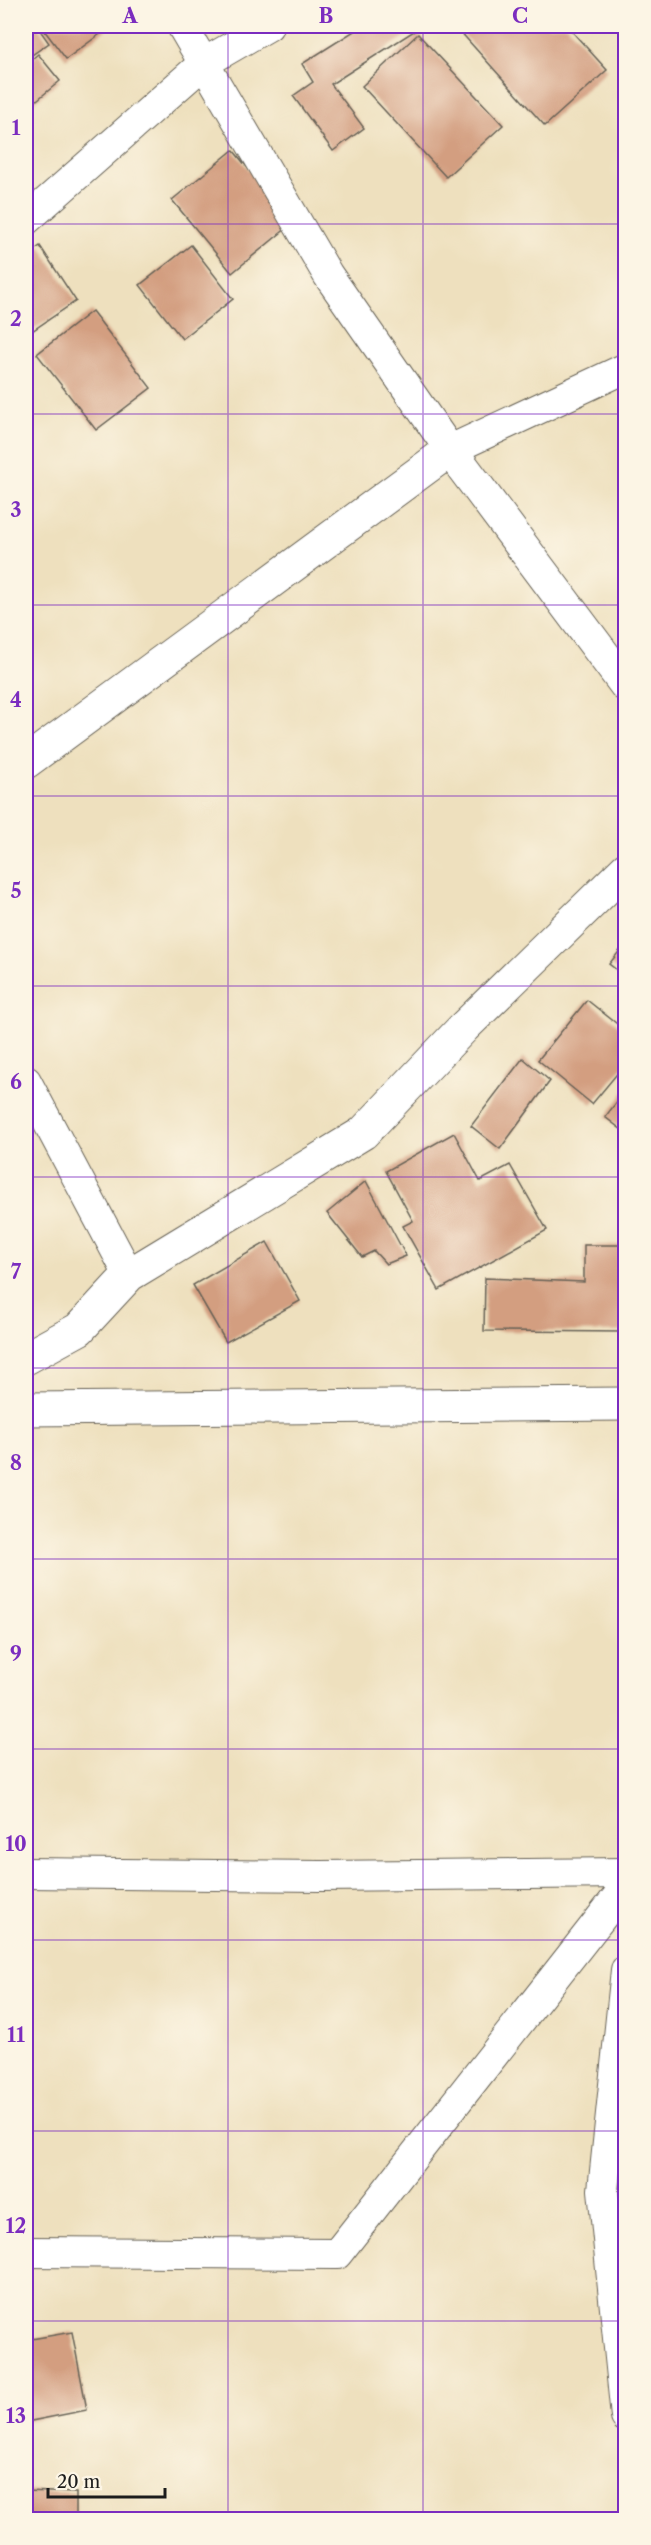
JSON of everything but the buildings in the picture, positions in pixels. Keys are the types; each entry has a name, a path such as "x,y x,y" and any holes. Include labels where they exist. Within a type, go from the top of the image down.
{"street":[{"path":"182,26 328,275 450,450 626,686"},
{"path":"26,220 204,63 268,26"},
{"path":"26,762 450,450 626,368"},
{"path":"26,1358 79,1329 129,1275 363,1132 464,1028 626,869"},
{"path":"26,1081 129,1275"},
{"path":"26,1409 626,1404"},
{"path":"26,1873 309,1876 626,1873"},
{"path":"26,2252 337,2254 626,1886"},
{"path":"626,1970 603,2190 626,2417"}]}
